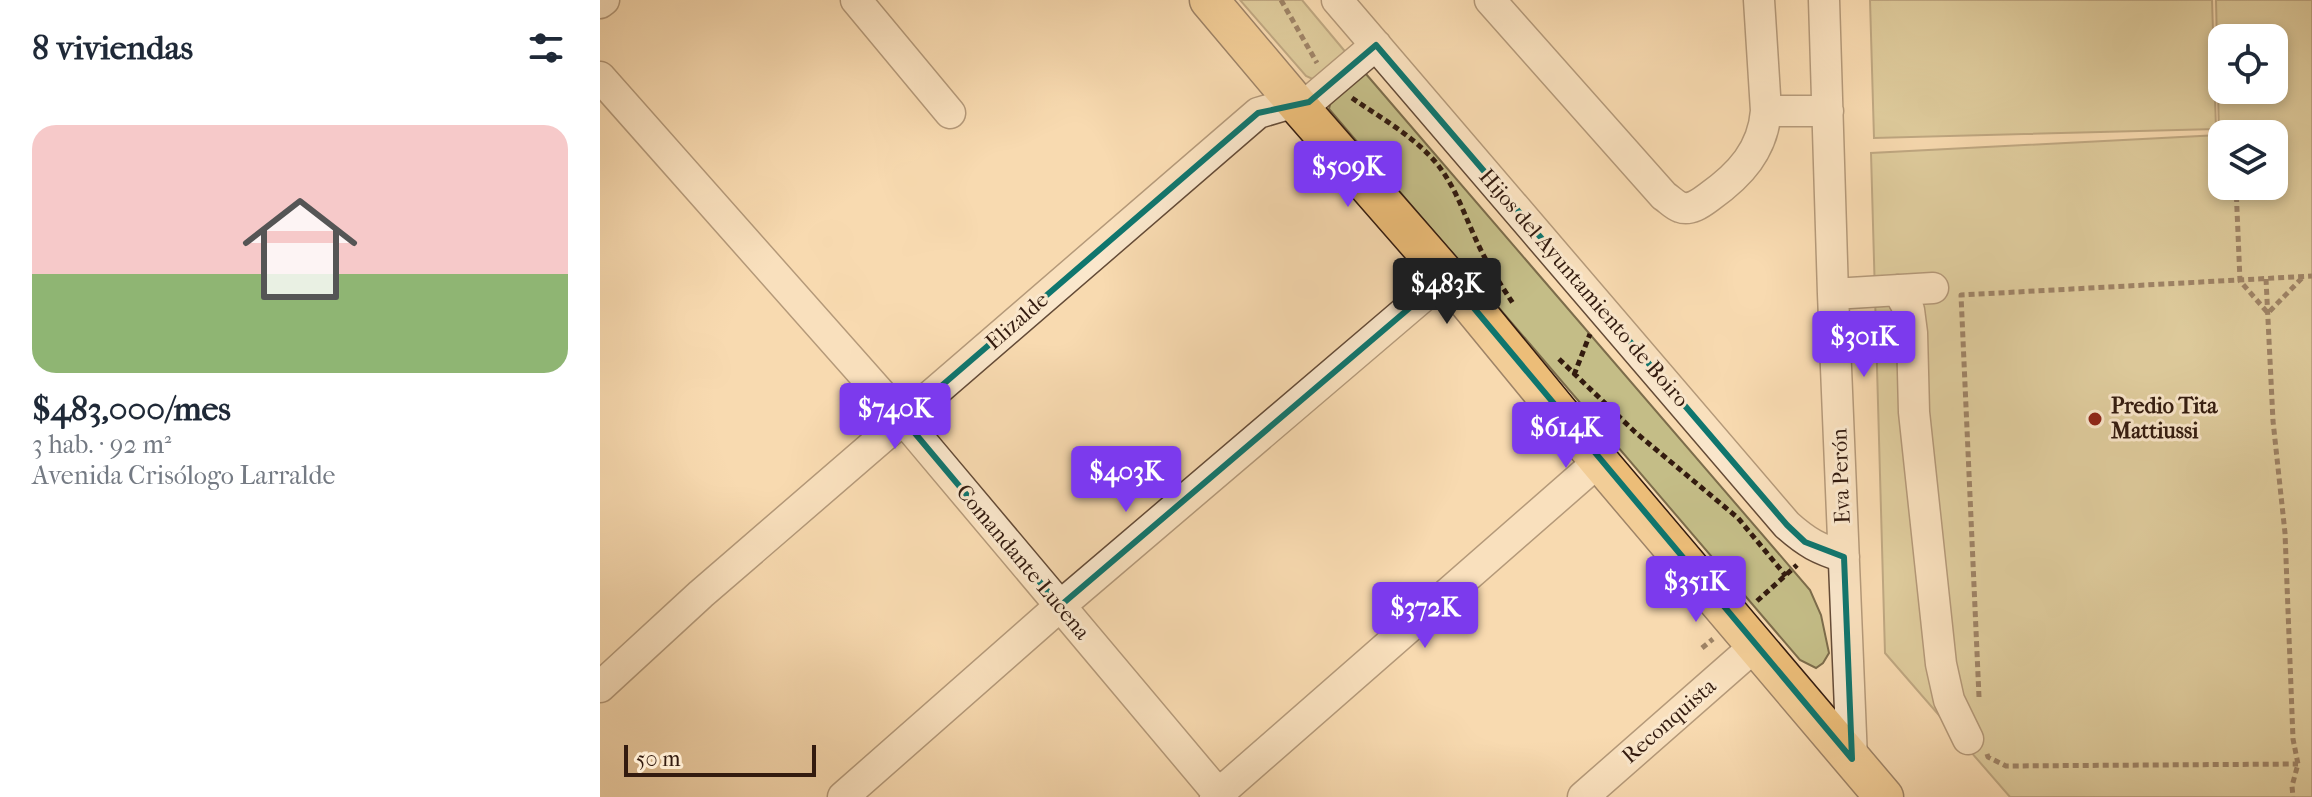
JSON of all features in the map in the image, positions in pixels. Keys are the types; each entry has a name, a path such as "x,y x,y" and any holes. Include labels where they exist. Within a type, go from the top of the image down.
{"main road":[{"path":"1209,0 1447,276 1599,461 1884,797"}],"street":[{"path":"856,0 950,113"},
{"name":"Hijos del Ayuntamiento de Boiro","path":"1337,0 1787,525 1805,542 1844,557"},
{"path":"1490,0 1664,196 1679,207 1690,208 1731,182 1743,169 1765,129 1759,0"},
{"name":"Eva Perón","path":"1824,0 1852,759"},
{"name":"Elizalde","path":"600,687 701,594 1258,113 1295,102 1309,102 1376,45"},
{"name":"Comandante Lucena","path":"600,77 903,419 1218,796"},
{"path":"1766,111 1828,111"},
{"path":"843,797 1060,606 1447,276"},
{"path":"1833,294 1933,288"},
{"path":"1898,290 1909,310 1912,333 1914,412 1941,664 1949,700 1976,743"},
{"path":"1218,796 1599,461"},
{"name":"Reconquista","path":"1583,797 1744,633"}],"path":[{"path":"1281,0 1330,83 1393,125 1431,157 1459,197 1477,242 1517,309"},
{"path":"2237,200 2240,281 2268,313"},
{"path":"1979,706 1961,295 2312,276"},
{"path":"2268,313 2304,277"},
{"path":"2266,279 2273,421 2285,533 2293,739 2298,764 2292,786 2293,797"},
{"path":"1574,375 1601,307"},
{"path":"1553,353 1635,432 1738,518 1786,576"},
{"path":"1702,648 1744,633 1797,565 1805,542"},
{"path":"1976,743 1988,757 2006,766 2298,764"}],"highlighted area":[{"path":"1376,45 1787,525 1805,542 1844,557 1852,759 1447,276 1060,606 903,419 1258,113 1309,102"}],"shaded area":[{"path":"1240,0 1302,0 1348,55 1317,81 1306,76"},
{"path":"1870,0 2212,0 2213,24 2208,24 2208,104 2215,104 2216,120 2208,120 2208,129 1874,138"},
{"name":"Predio Tita Mattiussi","path":"2216,0 2312,0 2312,797 2010,797 1885,653 1871,153 2208,136 2208,200 2288,200 2288,120 2219,120 2218,104 2288,104 2288,24 2217,24"},
{"path":"1362,73 1810,590 1821,615 1829,653 1823,663 1816,668 1800,660 1329,109 1331,100"}],"place":[{"name":"Predio Tita Mattiussi","path":"2095,419"}]}
